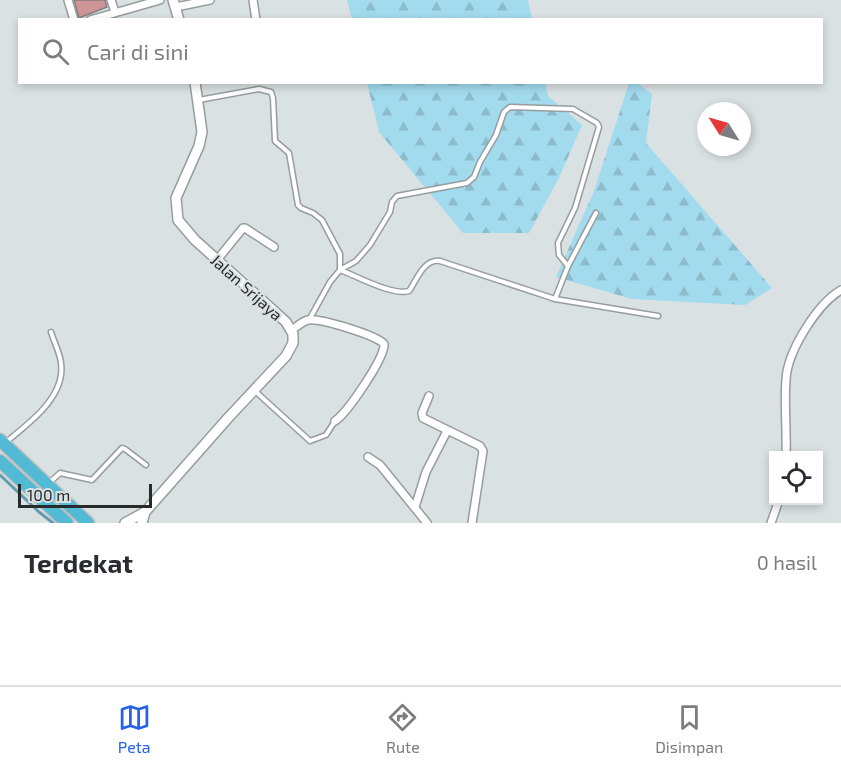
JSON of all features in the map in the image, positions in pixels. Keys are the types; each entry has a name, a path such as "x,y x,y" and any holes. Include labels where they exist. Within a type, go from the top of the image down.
{"highway":[{"path":"2,442 88,523"},
{"path":"0,461 67,523"}],"street":[{"path":"68,0 73,18"},
{"path":"111,0 115,12"},
{"path":"96,18 160,0"},
{"path":"175,4 210,0"},
{"path":"253,0 256,18"},
{"name":"Jalan Srijaya","path":"142,523 145,512 286,356 293,343 292,330 286,322 183,227 176,212 177,198 199,146 202,132 195,84"},
{"path":"217,260 243,228 274,247"},
{"path":"786,451 786,378 794,351 812,319 832,295 841,290"},
{"path":"292,330 308,320 361,332 377,338 384,344 379,360 345,414 335,421"},
{"path":"429,396 422,417 480,446 483,451 472,523"},
{"path":"415,507 426,472 447,431"},
{"path":"368,457 380,465 428,523"},
{"path":"771,523 778,505"},
{"path":"125,523 145,512"}],"lane":[{"path":"199,100 259,89 271,92 275,141 289,153 298,205 322,219 340,254 340,270"},
{"path":"308,320 330,282 340,270 362,255 390,212 392,202 397,196 467,183 474,177 496,135 504,112 515,106 573,109 597,123 599,127 575,208 558,243 559,255 568,266"},
{"path":"555,299 568,266 596,213"},
{"path":"340,270 394,291 405,292 409,291 425,266 434,260 555,299 658,316"},
{"path":"2,442 45,407 55,392 62,373 61,362 51,332"},
{"path":"254,390 310,441 326,435 335,421"},
{"path":"46,485 60,473 92,480 122,448 146,465"}],"green space":[{"path":"347,0 528,0 532,18 352,18"},
{"path":"367,84 545,84 548,96 582,125 559,178 529,233 463,233 379,132"},
{"path":"629,84 638,84 652,94 646,143 772,288 745,305 632,299 556,277 594,191"}],"building":[{"path":"74,0 105,0 107,7 79,18"}],"waterway":[{"path":"0,475 53,523"}]}
